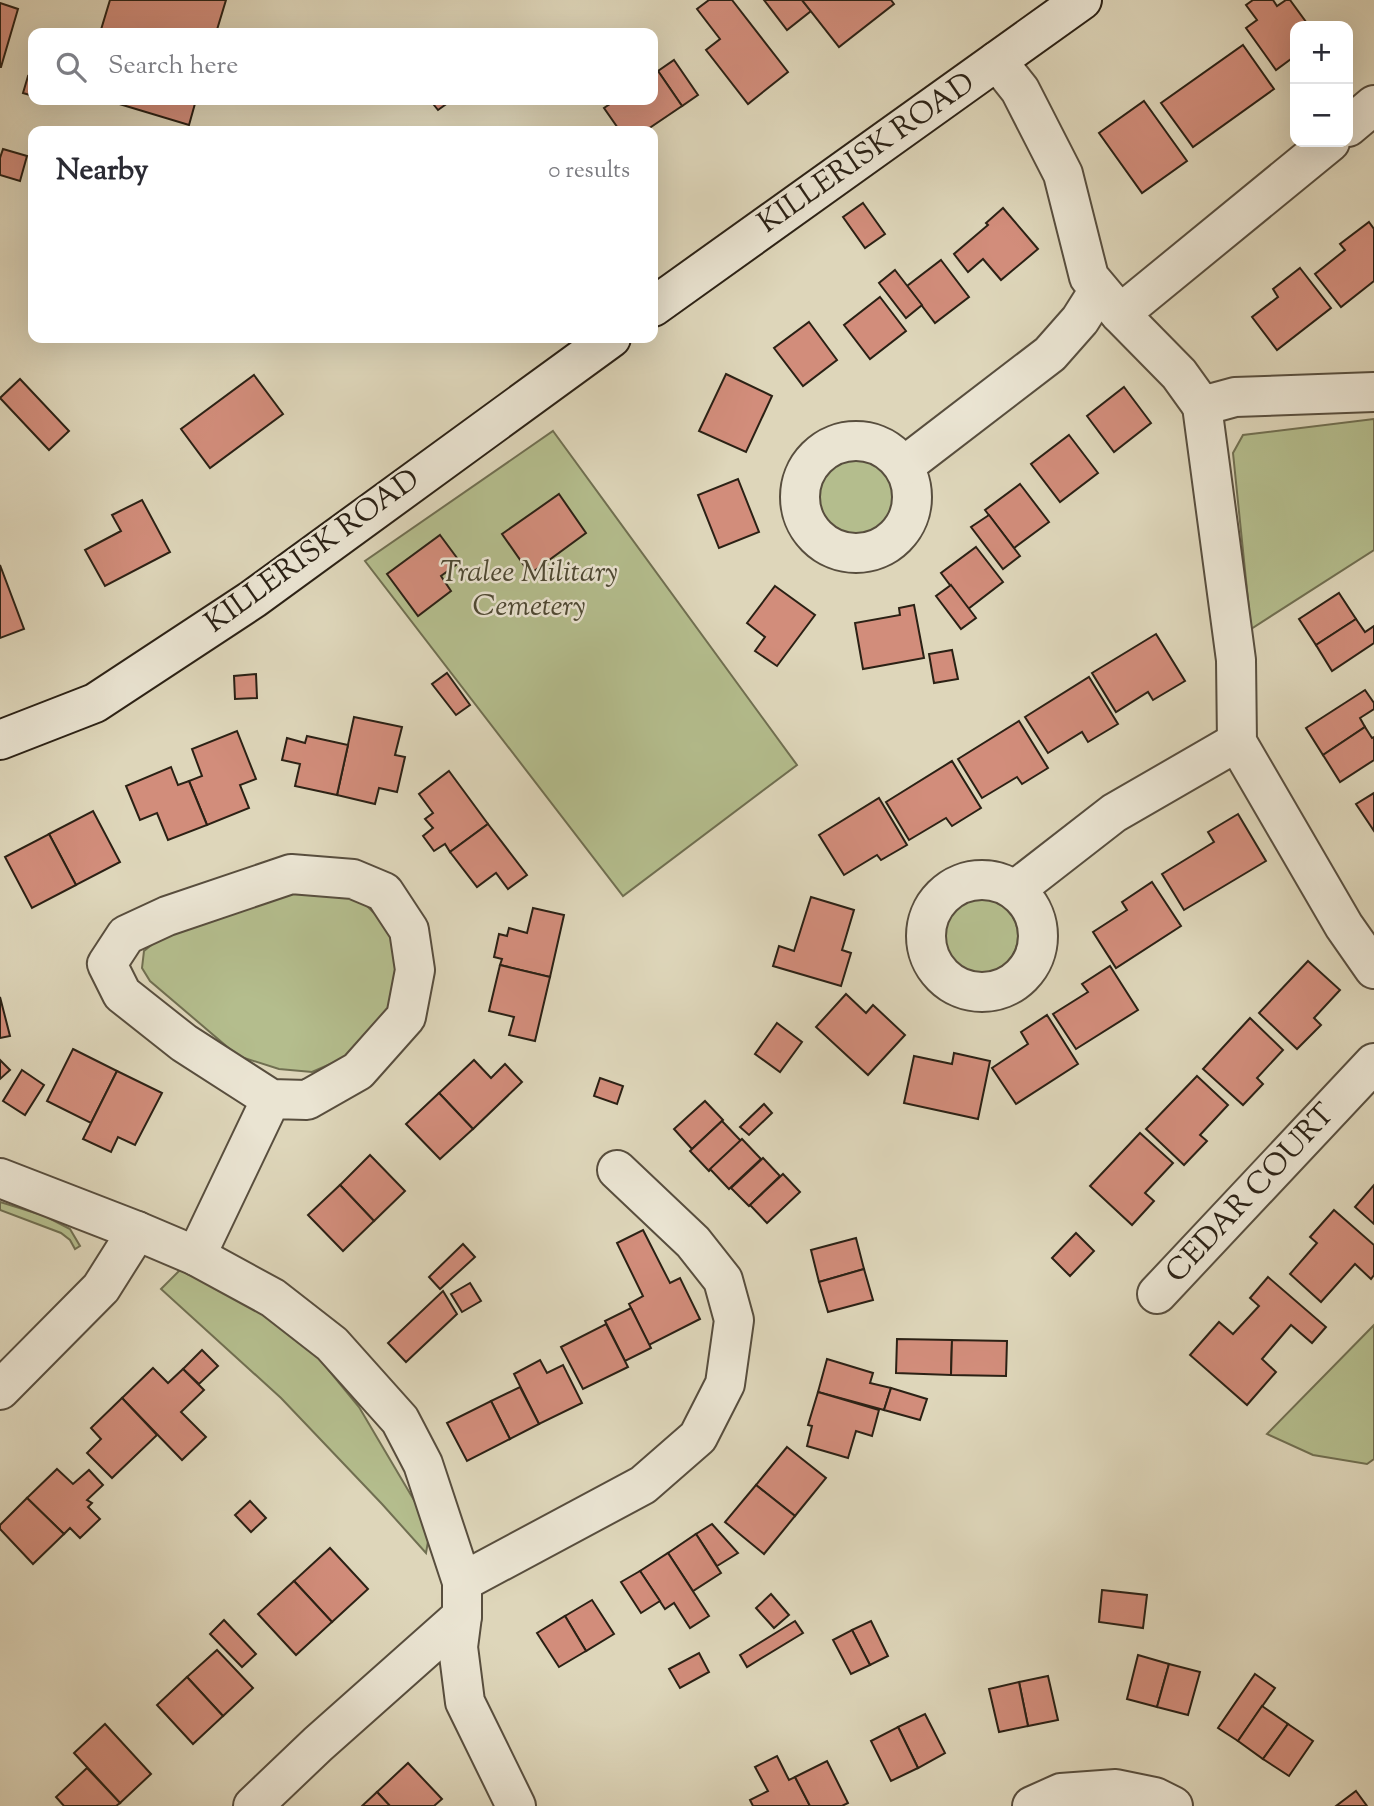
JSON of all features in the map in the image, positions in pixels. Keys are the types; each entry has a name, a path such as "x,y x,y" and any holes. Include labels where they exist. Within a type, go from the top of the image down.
{"street":[{"name":"KILLERISK ROAD","path":"658,303 1082,0"},
{"path":"997,61 1020,90 1063,174 1089,277 1109,302 1179,374 1202,406 1236,660 1237,743 1344,926 1374,969"},
{"path":"1353,123 1374,105"},
{"path":"904,466 1050,354 1080,320 1109,302 1322,147"},
{"name":"KILLERISK ROAD","path":"0,740 94,703 253,599 604,343"},
{"path":"1202,406 1235,397 1374,392"},
{"path":"1015,890 1114,813 1237,743"},
{"path":"291,874 353,879 384,892 409,930 415,970 406,1017 358,1071 307,1100 271,1099 184,1043 122,994 107,964 126,935 167,916 291,874"},
{"name":"CEDAR COURT","path":"1157,1294 1374,1063"},
{"path":"196,1256 271,1099"},
{"path":"253,1806 462,1599 643,1485 698,1437 725,1384 734,1320 723,1280 693,1242 617,1170"},
{"path":"0,1178 196,1256 273,1298 332,1344 400,1420 423,1464 462,1599 458,1647 466,1702 516,1806"},
{"path":"0,1390 100,1288 137,1231"},
{"path":"1032,1806 1061,1793 1116,1789 1155,1797 1173,1806"}],"green space":[{"path":"1374,419 1374,550 1251,629 1233,453 1243,435"},
{"name":"Tralee Military Cemetery","path":"553,431 797,765 623,896 365,561"},
{"path":"849,460 863,460 877,466 888,477 894,498 891,513 883,525 863,536 849,536 835,530 824,519 818,505 818,491 824,477 835,466"},
{"path":"311,886 360,899 389,928 400,987 390,1015 342,1059 312,1072 279,1069 238,1056 150,981 142,968 144,951 165,934"},
{"path":"981,899 995,902 1007,910 1015,922 1018,936 1015,950 1007,962 995,970 981,973 967,970 955,962 947,950 944,936 947,922 955,910 967,902"},
{"path":"0,1202 45,1216 70,1229 80,1246 75,1249 70,1240 61,1233 0,1210"},
{"path":"181,1269 232,1290 313,1351 359,1407 421,1512 430,1530 426,1553 281,1398 161,1289"},
{"path":"1374,1325 1374,1459 1367,1464 1313,1455 1267,1434"}],"building":[{"path":"110,0 226,0 218,28 102,28"},
{"path":"709,0 732,0 788,72 748,104 706,50 720,39 697,9"},
{"path":"764,0 802,0 811,11 787,30"},
{"path":"802,0 891,0 894,4 839,47"},
{"path":"1253,0 1273,0 1277,6 1290,0 1305,21 1290,21 1290,60 1276,70 1246,28 1257,20 1246,5"},
{"path":"0,3 18,9 1,67 0,67"},
{"path":"1243,45 1274,89 1193,147 1161,103"},
{"path":"674,60 698,95 682,106 658,71"},
{"path":"658,71 682,106 652,126 617,126 604,108 608,105 658,105"},
{"path":"28,76 28,94 23,93"},
{"path":"1144,101 1187,161 1142,193 1099,133"},
{"path":"123,105 195,105 189,125"},
{"path":"3,149 27,156 20,181 0,175"},
{"path":"863,203 885,234 865,248 843,217"},
{"path":"1003,208 1038,249 1001,280 983,259 968,272 954,254 988,225 986,223"},
{"path":"1369,222 1374,229 1374,281 1341,307 1315,274 1345,250 1340,244"},
{"path":"941,260 969,297 935,323 907,286"},
{"path":"1300,268 1331,308 1277,350 1252,317 1278,297 1273,289"},
{"path":"895,270 922,305 906,318 879,283"},
{"path":"880,297 906,331 870,359 844,325"},
{"path":"809,322 837,360 803,386 774,348"},
{"path":"726,374 772,396 746,452 699,431"},
{"path":"254,375 283,414 210,468 181,429"},
{"path":"20,379 69,431 49,450 0,398"},
{"path":"1124,387 1151,423 1114,452 1087,416"},
{"path":"1069,435 1098,473 1060,502 1031,464"},
{"path":"738,479 759,532 719,548 698,495"},
{"path":"1020,484 1049,522 1014,548 985,510"},
{"path":"559,494 586,533 530,574 502,534"},
{"path":"142,500 170,552 105,586 85,550 121,531 112,515"},
{"path":"989,515 1020,556 1003,569 971,527"},
{"path":"440,535 460,562 441,576 451,591 418,616 387,574"},
{"path":"976,547 1003,582 968,609 941,573"},
{"path":"0,565 24,629 0,638"},
{"path":"951,585 976,618 961,629 936,596"},
{"path":"775,586 815,615 777,666 755,651 765,637 747,623"},
{"path":"1339,593 1356,619 1316,645 1299,619"},
{"path":"914,605 924,658 863,669 855,623 900,615 899,608"},
{"path":"1356,619 1365,632 1374,626 1374,643 1332,671 1316,645"},
{"path":"1156,634 1185,681 1153,700 1148,692 1116,712 1092,673"},
{"path":"952,650 958,679 934,683 929,654"},
{"path":"447,673 470,705 456,715 432,684"},
{"path":"256,674 257,698 235,699 234,676"},
{"path":"1089,677 1118,724 1088,742 1082,732 1048,753 1025,717"},
{"path":"1365,690 1374,703 1374,709 1360,718 1365,727 1323,755 1306,728"},
{"path":"354,717 402,727 395,755 405,757 397,792 379,788 375,804 337,795"},
{"path":"1019,721 1048,768 1022,784 1017,777 982,798 958,759"},
{"path":"1365,727 1372,738 1374,737 1374,760 1340,782 1323,755"},
{"path":"237,731 256,779 240,785 249,808 207,825 189,781 202,776 192,749"},
{"path":"307,736 348,745 337,795 295,786 300,764 282,760 287,738 305,743"},
{"path":"952,761 981,808 952,826 946,818 909,840 886,802"},
{"path":"171,767 178,785 189,781 207,825 168,840 157,813 140,820 126,786"},
{"path":"449,771 488,824 450,852 445,844 434,851 423,836 433,828 425,819 433,813 419,794"},
{"path":"1374,793 1374,831 1356,804"},
{"path":"879,798 907,845 881,860 877,855 844,875 819,835"},
{"path":"93,811 120,862 76,885 49,834"},
{"path":"1238,814 1266,861 1184,910 1162,874 1214,842 1208,832"},
{"path":"488,824 527,875 508,889 496,873 477,887 450,852"},
{"path":"49,834 76,885 32,908 5,857"},
{"path":"1152,882 1181,926 1116,968 1093,932 1127,910 1122,902"},
{"path":"811,897 854,910 842,950 851,953 841,986 773,966 779,946 794,951"},
{"path":"533,908 564,915 550,977 500,965 502,959 494,957 499,934 507,936 509,928 527,933"},
{"path":"1308,961 1340,990 1314,1018 1321,1025 1297,1049 1259,1013"},
{"path":"500,965 550,977 535,1041 509,1035 514,1017 489,1011"},
{"path":"1110,966 1138,1010 1076,1049 1053,1014 1088,992 1082,984"},
{"path":"846,994 866,1013 873,1005 905,1035 868,1075 816,1027"},
{"path":"0,997 10,1036 0,1038"},
{"path":"1047,1015 1078,1064 1016,1104 992,1068 1028,1044 1021,1032"},
{"path":"1250,1018 1283,1050 1257,1078 1263,1084 1243,1105 1203,1069"},
{"path":"777,1023 802,1042 780,1072 755,1054"},
{"path":"73,1049 117,1071 91,1123 47,1101"},
{"path":"954,1053 990,1061 978,1119 904,1103 914,1056 952,1064"},
{"path":"0,1060 10,1070 0,1079"},
{"path":"474,1060 491,1078 505,1064 522,1082 473,1129 439,1093"},
{"path":"22,1070 44,1085 25,1115 3,1101"},
{"path":"117,1071 162,1093 135,1145 118,1137 111,1152 83,1139"},
{"path":"1197,1076 1228,1105 1200,1135 1207,1141 1184,1165 1146,1129"},
{"path":"600,1078 623,1086 617,1104 594,1096"},
{"path":"439,1093 473,1129 440,1159 406,1124"},
{"path":"705,1101 723,1120 692,1149 674,1129"},
{"path":"764,1104 772,1113 749,1135 740,1127"},
{"path":"722,1121 741,1141 709,1171 690,1151"},
{"path":"1140,1133 1173,1163 1145,1193 1154,1201 1132,1225 1090,1186"},
{"path":"742,1139 761,1159 729,1189 710,1169"},
{"path":"370,1155 405,1191 374,1221 340,1185"},
{"path":"763,1158 780,1176 749,1206 731,1188"},
{"path":"783,1174 800,1192 767,1223 750,1205"},
{"path":"340,1185 374,1221 343,1251 308,1215"},
{"path":"1374,1185 1374,1224 1355,1207"},
{"path":"1334,1210 1374,1245 1374,1275 1371,1279 1355,1264 1321,1302 1290,1274 1317,1243 1310,1237"},
{"path":"643,1230 670,1283 680,1278 700,1319 649,1345 629,1304 643,1296 617,1243"},
{"path":"1076,1233 1094,1251 1070,1276 1052,1258"},
{"path":"856,1238 864,1269 819,1282 811,1250"},
{"path":"463,1244 475,1257 440,1289 429,1277"},
{"path":"864,1269 873,1300 828,1312 819,1282"},
{"path":"1268,1277 1326,1327 1312,1343 1291,1325 1262,1359 1276,1372 1247,1405 1190,1355 1219,1322 1233,1334 1259,1306 1250,1298"},
{"path":"470,1283 481,1301 462,1312 451,1294"},
{"path":"443,1291 457,1314 406,1362 388,1343"},
{"path":"631,1308 651,1348 625,1361 605,1321"},
{"path":"606,1324 628,1367 583,1389 561,1347"},
{"path":"897,1339 952,1340 951,1375 896,1373"},
{"path":"952,1340 1007,1341 1006,1376 951,1375"},
{"path":"202,1350 218,1366 199,1384 183,1369"},
{"path":"827,1359 873,1373 870,1383 891,1388 884,1410 818,1392"},
{"path":"540,1360 547,1373 563,1365 582,1403 539,1424 514,1374"},
{"path":"153,1368 168,1383 183,1369 204,1390 181,1412 206,1437 182,1460 122,1398"},
{"path":"520,1387 539,1424 510,1439 491,1401"},
{"path":"891,1388 927,1399 920,1420 884,1410"},
{"path":"818,1392 879,1410 872,1436 856,1431 848,1458 807,1446 812,1426 808,1425"},
{"path":"122,1398 157,1435 112,1478 87,1453 101,1439 91,1428"},
{"path":"491,1401 510,1439 467,1461 447,1423"},
{"path":"787,1447 826,1478 795,1516 756,1485"},
{"path":"57,1469 73,1484 89,1470 103,1485 87,1500 92,1503 88,1507 100,1519 80,1538 70,1528 64,1534 27,1498"},
{"path":"756,1485 795,1516 764,1554 725,1522"},
{"path":"27,1498 64,1534 33,1564 0,1529 0,1525"},
{"path":"250,1501 266,1518 251,1532 235,1515"},
{"path":"712,1524 738,1553 717,1566 696,1534"},
{"path":"696,1534 721,1573 693,1591 668,1553"},
{"path":"330,1548 368,1589 332,1622 294,1581"},
{"path":"668,1553 709,1616 690,1628 674,1603 665,1609 640,1571"},
{"path":"640,1571 660,1601 641,1613 621,1582"},
{"path":"294,1581 332,1622 296,1655 258,1614"},
{"path":"1102,1590 1147,1595 1143,1628 1099,1622"},
{"path":"771,1594 789,1615 774,1628 756,1608"},
{"path":"592,1600 614,1634 586,1651 565,1616"},
{"path":"565,1616 586,1651 559,1667 537,1633"},
{"path":"224,1620 256,1654 242,1667 210,1634"},
{"path":"795,1621 803,1633 747,1667 740,1655"},
{"path":"871,1621 888,1656 870,1665 852,1630"},
{"path":"852,1630 870,1665 851,1674 833,1640"},
{"path":"217,1650 253,1688 223,1716 187,1677"},
{"path":"699,1653 709,1672 680,1688 669,1669"},
{"path":"1138,1655 1169,1664 1157,1707 1127,1699"},
{"path":"1169,1664 1200,1672 1188,1715 1157,1707"},
{"path":"1255,1674 1275,1688 1238,1741 1218,1728"},
{"path":"1048,1676 1058,1720 1028,1726 1019,1682"},
{"path":"187,1677 223,1716 193,1744 157,1705"},
{"path":"1019,1682 1028,1726 999,1732 989,1689"},
{"path":"1262,1706 1288,1724 1263,1759 1238,1741"},
{"path":"925,1714 945,1753 918,1768 898,1727"},
{"path":"105,1724 151,1774 120,1803 74,1753"},
{"path":"1288,1724 1313,1741 1289,1776 1263,1759"},
{"path":"898,1727 918,1768 891,1781 871,1741"},
{"path":"777,1756 789,1780 795,1777 810,1806 753,1806 750,1800 768,1791 755,1767"},
{"path":"827,1761 848,1803 842,1806 810,1806 795,1777"},
{"path":"408,1763 442,1799 434,1806 390,1806 377,1792"},
{"path":"87,1768 120,1803 116,1806 64,1806 56,1797"},
{"path":"1356,1791 1367,1806 1336,1806"},
{"path":"377,1792 390,1806 362,1806"}]}
